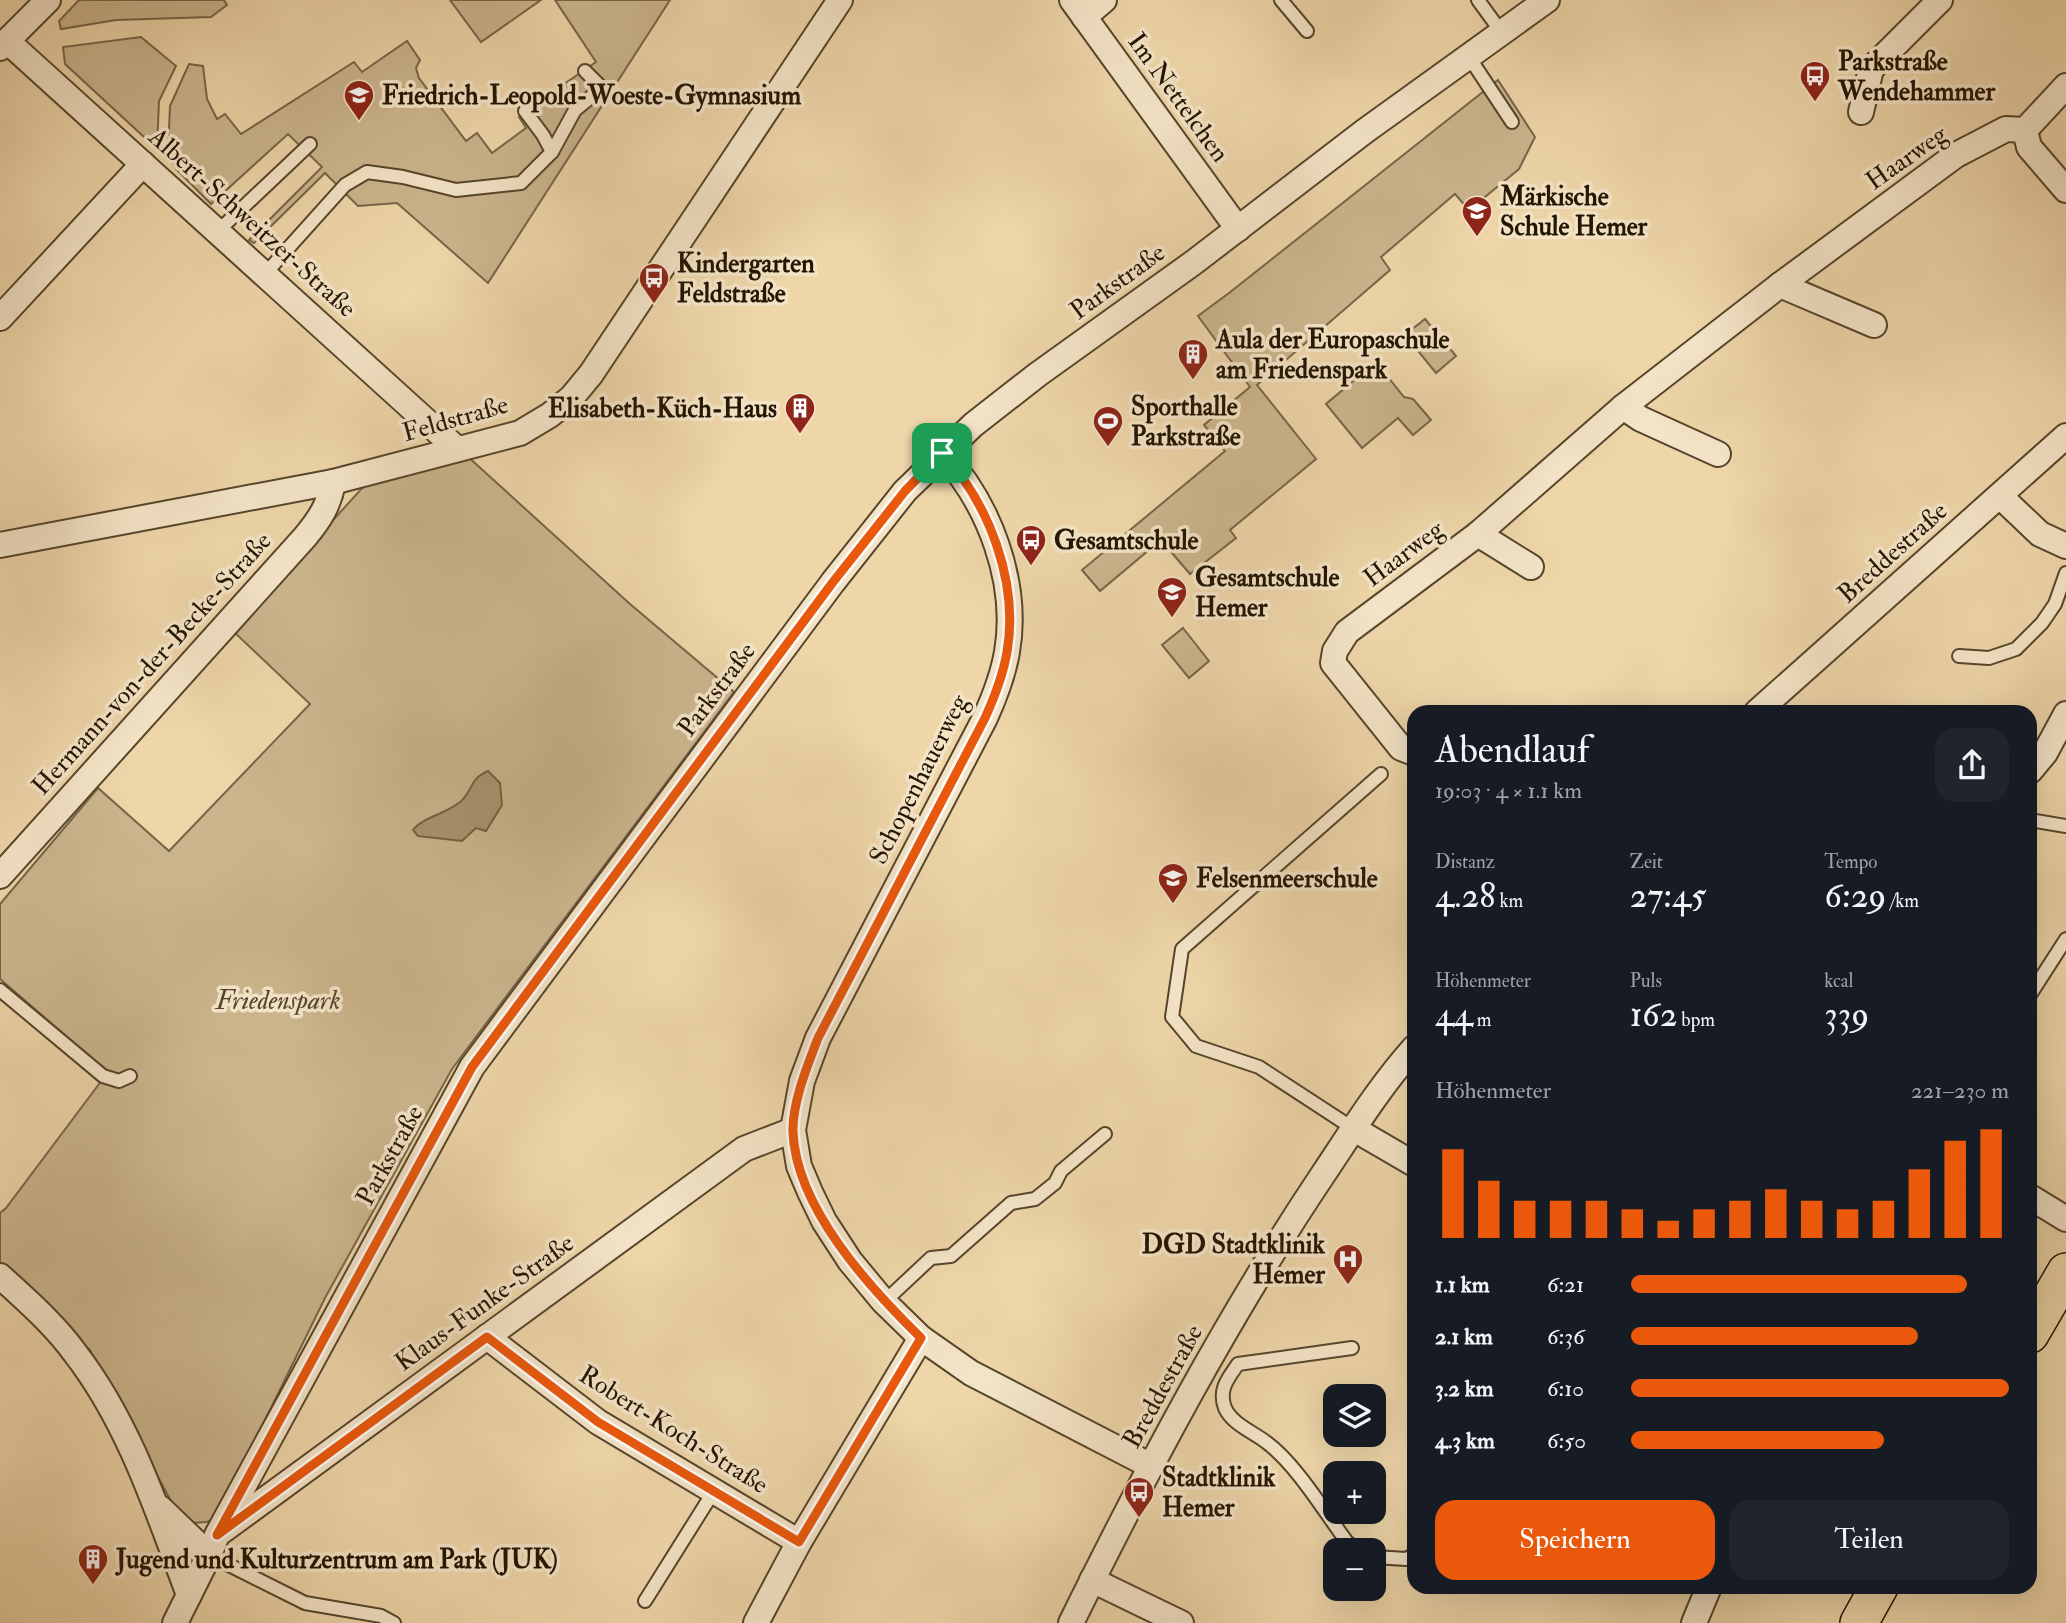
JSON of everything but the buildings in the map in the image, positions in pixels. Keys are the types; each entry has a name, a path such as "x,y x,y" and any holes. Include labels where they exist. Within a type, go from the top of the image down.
{"main road":[{"path":"2037,1322 2066,1272"}],"street":[{"path":"4,45 48,0"},
{"name":"Feldstraße","path":"0,545 333,482 520,433 550,415 572,397 591,374 840,0"},
{"path":"1078,9 1104,0"},
{"name":"Parkstraße","path":"175,1623 213,1545 472,1067 833,582 905,491 973,425 1037,375 1238,229 1365,131 1547,0"},
{"path":"1861,112 1871,69 1940,0"},
{"name":"Im Nettelchen","path":"1078,9 1238,229"},
{"name":"Albert-Schweitzer-Straße","path":"4,45 143,164 457,449"},
{"path":"2066,86 2025,130 2029,146 2066,190"},
{"name":"Haarweg","path":"1407,750 1401,748 1333,663 1335,650 1347,632 1478,534 1623,407 1780,285 1956,155 2006,129 2025,130"},
{"path":"0,318 143,164"},
{"path":"1780,285 1874,325"},
{"path":"1623,407 1641,419 1718,454"},
{"name":"Breddestraße","path":"1765,705 2066,436"},
{"name":"Schopenhauerweg","path":"942,453 968,486 992,529 1005,578 1009,621 1008,650 999,685 985,718 818,1038 802,1081 793,1130 799,1166 824,1221 850,1261 884,1302 921,1338 971,1373 1151,1466"},
{"name":"Hermann-von-der-Becke-Straße","path":"0,876 322,517 330,500 333,482"},
{"path":"2000,496 2040,534 2066,546"},
{"name":"Haarweg","path":"1478,534 1531,567"},
{"path":"2037,762 2066,714"},
{"name":"Breddestraße","path":"1071,1623 1151,1466 1277,1243 1354,1129 1407,1057"},
{"path":"1354,1129 1407,1160"},
{"name":"Klaus-Funke-Straße","path":"213,1545 487,1337 744,1149 793,1130"},
{"path":"2037,1201 2066,1219"},
{"path":"0,1276 75,1353 120,1424 154,1502 189,1595"},
{"name":"Robert-Koch-Straße","path":"487,1337 598,1422 799,1542"},
{"path":"756,1623 799,1542 921,1338"},
{"path":"154,1502 213,1545"},
{"path":"1092,1580 1181,1623"},
{"path":"1694,1623 1706,1594"}],"lane":[{"path":"1281,0 1307,31"},
{"path":"1478,0 1502,33"},
{"path":"1469,57 1512,122"},
{"path":"265,274 345,185 367,172 403,177 456,190 521,183 552,152 575,110 602,88 585,71"},
{"path":"525,111 552,152"},
{"path":"218,231 310,144"},
{"path":"1959,656 1989,658 2016,649 2042,623 2055,604 2066,573"},
{"path":"1354,1129 1259,1067 1196,1046 1172,1017 1182,949 1381,774"},
{"path":"2037,821 2066,826"},
{"path":"2037,984 2066,939"},
{"path":"0,990 103,1076 119,1081 130,1076"},
{"path":"884,1302 931,1258 951,1256 1011,1203 1035,1199 1055,1183 1061,1171 1105,1134"},
{"path":"1208,1364 1238,1364 1352,1348"},
{"path":"1238,1364 1222,1392 1225,1409 1235,1422 1280,1452 1344,1538"},
{"path":"645,1601 713,1491"},
{"path":"213,1545 305,1603 336,1606 381,1616 394,1623"},
{"path":"1386,1558 1407,1558"}],"green space":[{"path":"79,0 224,0 227,5 211,17 116,20 61,29 59,21"},
{"path":"450,0 541,0 481,42"},
{"path":"555,0 670,0 488,283 397,203 358,206 325,173 254,243 249,240 322,167 288,134 211,204 176,169 168,153 170,106 189,64 203,66 207,99 217,119 225,114 241,134 354,62 362,72 407,41 420,60 416,68 419,78 466,141 477,133 492,153 526,128 519,117 525,111 596,62"},
{"path":"141,37 176,66 159,101 157,149 65,64 63,47"},
{"path":"1498,80 1535,137 1519,169 1469,210 1455,194 1381,257 1390,270 1257,385 1316,459 1230,530 1236,538 1190,574 1161,540 1100,591 1082,570 1225,451 1204,425 1250,387 1198,316"},
{"path":"1425,319 1456,356 1436,373 1405,335"},
{"path":"1376,362 1404,397 1413,399 1431,420 1413,435 1398,418 1362,448 1326,404"},
{"name":"Friedenspark","path":"466,455 630,604 734,692 452,1069 325,1298 217,1518 191,1523 172,1503 90,1350 0,1268 0,1213 108,1072 0,979 0,904 98,788 169,851 310,704 233,631 363,487"},
{"path":"1183,628 1209,661 1189,678 1162,645"}],"shaded area":[{"path":"488,771 500,783 502,805 486,831 476,828 462,841 418,836 413,830 417,826 460,802 477,778"}],"place":[{"name":"Parkstraße Wendehammer","path":"1815,103"},
{"name":"Friedrich-Leopold-Woeste-Gymnasium","path":"359,122"},
{"name":"Märkische Schule Hemer","path":"1477,238"},
{"name":"Kindergarten Feldstraße","path":"654,305"},
{"name":"Aula der Europaschule am Friedenspark","path":"1193,381"},
{"name":"Elisabeth-Küch-Haus","path":"800,435"},
{"name":"Sporthalle Parkstraße","path":"1108,448"},
{"name":"Gesamtschule","path":"1031,567"},
{"name":"Gesamtschule Hemer","path":"1172,619"},
{"name":"Felsenmeerschule","path":"1173,905"},
{"name":"DGD Stadtklinik Hemer","path":"1348,1286"},
{"name":"Stadtklinik Hemer","path":"1139,1519"},
{"name":"Jugend und Kulturzentrum am Park (JUK)","path":"93,1586"}],"route":[{"path":"942,453 968,486 992,529 1005,578 1009,621 1008,650 999,685 985,718 818,1038 802,1081 793,1130 799,1166 836,1241 884,1302 921,1338 799,1542 598,1422 487,1337 217,1535 472,1067 833,582 905,491 942,453"}]}
